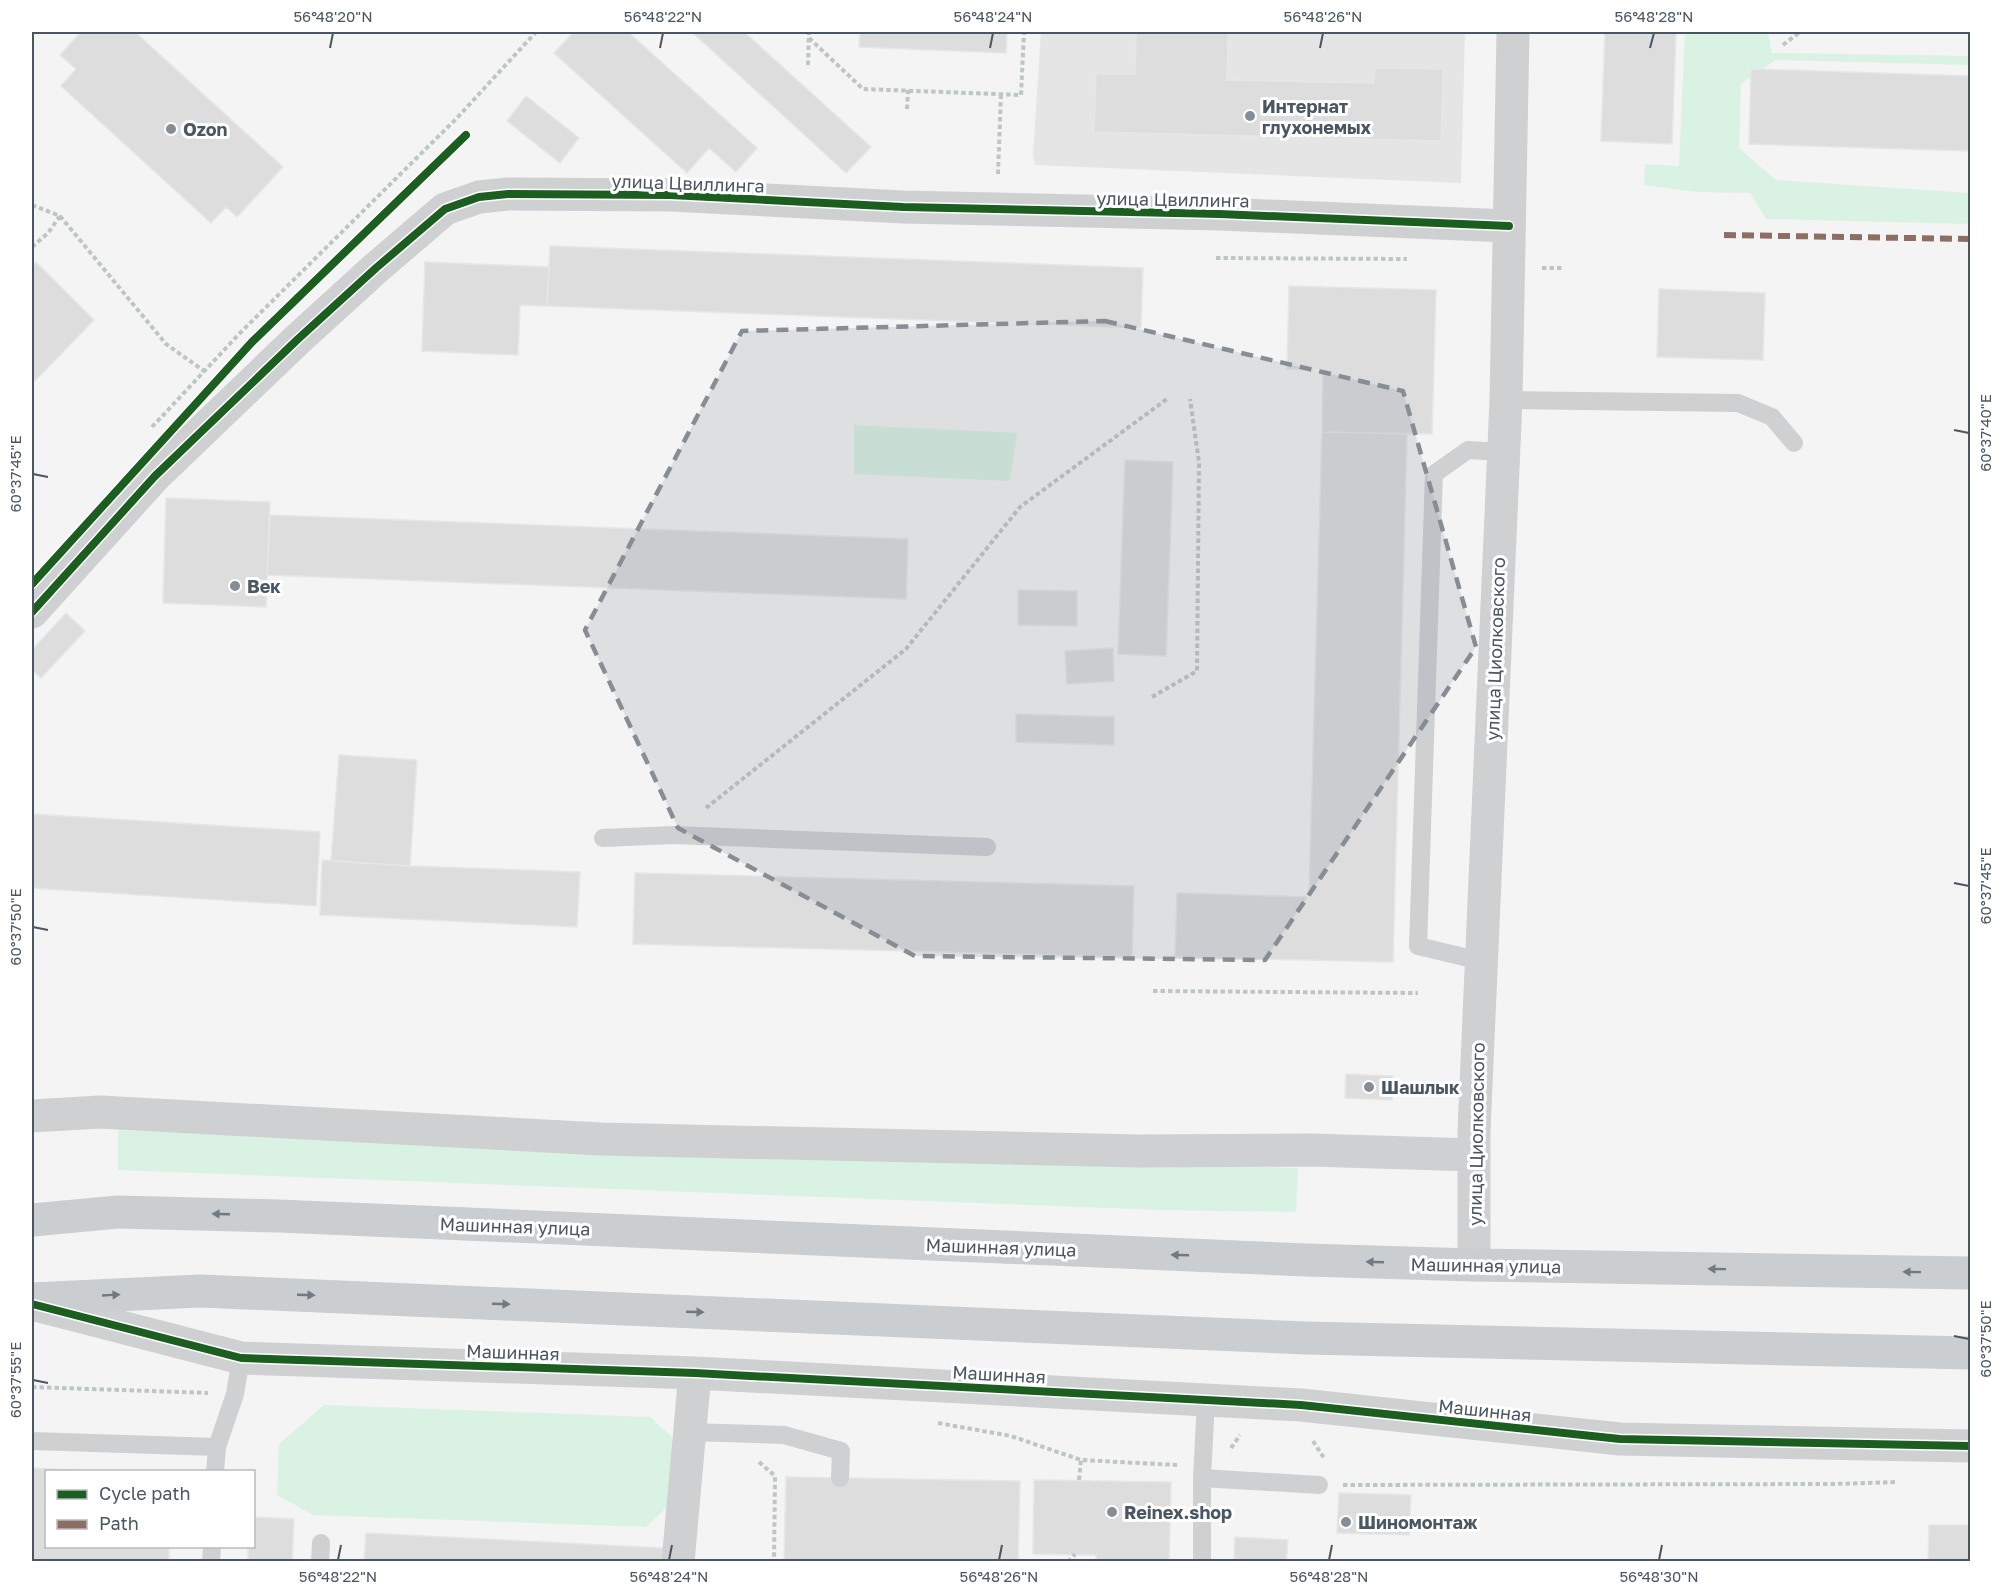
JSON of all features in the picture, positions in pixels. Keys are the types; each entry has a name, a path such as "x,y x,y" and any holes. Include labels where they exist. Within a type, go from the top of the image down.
{"main road":[{"name":"Машинная улица","path":"32,1220 118,1212 279,1216 1474,1266 1971,1273"},
{"path":"32,1299 201,1291 1306,1338 1971,1353"}],"street":[{"name":"улица Циолковского","path":"1474,1266 1473,1155 1506,400 1513,32"},
{"name":"улица Цвиллинга","path":"32,612 155,476 307,331 445,209 479,197 519,194 670,195 903,207 1220,214 1509,226"},
{"path":"32,1116 100,1112 601,1139 1139,1150 1311,1150 1473,1155"},
{"name":"Машинная","path":"32,1304 241,1358 695,1373 1302,1405 1620,1439 1964,1446"},
{"path":"678,1562 695,1373"}],"lane":[{"path":"1506,400 1738,403 1772,417 1794,443"},
{"path":"1481,961 1418,946 1434,474 1468,450 1503,452"},
{"path":"603,838 673,835 987,847"},
{"path":"215,1470 217,1447 235,1394 241,1358"},
{"path":"1202,1562 1202,1478 1206,1400"},
{"path":"690,1432 784,1434 841,1451 840,1478"},
{"path":"32,1441 217,1447"},
{"path":"1202,1478 1319,1485"}],"path":[{"path":"240,333 456,119 536,32"},
{"path":"808,65 809,32"},
{"path":"809,38 863,89 1021,95 1024,32"},
{"path":"1783,45 1800,32"},
{"path":"907,109 908,90"},
{"path":"996,210 1000,94"},
{"path":"32,206 60,216 166,344 204,371"},
{"path":"32,247 48,233 60,216"},
{"path":"1216,258 1415,259"},
{"path":"1509,268 1563,268"},
{"path":"673,835 906,649 1020,507 1167,399"},
{"path":"1152,697 1197,671 1199,462 1190,399"},
{"path":"1153,991 1418,993"},
{"path":"753,1434 753,1456 775,1476 774,1562"},
{"path":"1306,1438 1313,1440 1329,1467"},
{"path":"1079,1480 1081,1460"},
{"path":"1340,1485 1834,1485 1902,1481"},
{"path":"1068,1562 1075,1554"}],"highlighted area":[{"path":"1105,321 1403,391 1476,647 1265,960 915,956 678,828 585,630 742,331"}],"shaded area":[{"name":"Интернат глухонемых","path":"1041,32 1465,32 1461,183 1035,165 1033,155"}],"green space":[{"path":"1685,32 1768,32 1772,53 1970,56 1970,65 1776,60 1741,84 1739,148 1776,180 1970,193 1970,224 1766,219 1750,193 1695,192 1644,185 1645,164 1679,166"},
{"path":"854,425 1017,433 1010,481 854,474"},
{"path":"118,1130 362,1140 1298,1168 1296,1212 1162,1210 118,1170"},
{"path":"324,1405 650,1417 672,1437 676,1473 666,1508 646,1527 313,1515 277,1495 279,1444"}],"building":[{"path":"81,32 135,32 283,167 237,217 226,207 211,223 61,86 76,69 60,55"},
{"path":"574,32 628,32 757,148 736,172 709,148 687,173 554,53"},
{"path":"692,32 744,32 871,147 846,173"},
{"path":"860,32 1007,32 1006,53 859,47"},
{"path":"1136,32 1228,32 1227,80 1374,83 1375,68 1443,69 1441,141 1094,132 1096,74 1135,74"},
{"path":"1605,32 1676,32 1672,144 1601,141"},
{"path":"1751,69 1970,76 1970,151 1749,144"},
{"path":"526,96 579,138 560,163 507,121"},
{"path":"550,246 1143,268 1141,328 547,306"},
{"path":"36,262 94,320 32,384 32,267"},
{"path":"425,262 549,267 547,306 520,305 518,355 422,351"},
{"path":"1289,286 1436,290 1432,434 1322,432 1323,370 1287,369"},
{"path":"1659,289 1765,293 1763,360 1657,357"},
{"path":"1322,432 1407,434 1393,962 1175,957 1177,893 1309,897"},
{"path":"1125,460 1173,462 1166,656 1118,654"},
{"path":"166,498 270,502 266,607 163,603"},
{"path":"270,515 908,539 906,599 267,575"},
{"path":"1018,590 1077,591 1077,626 1018,625"},
{"path":"66,613 85,631 41,678 32,670 32,650"},
{"path":"1113,648 1114,681 1067,684 1065,651"},
{"path":"1016,714 1114,717 1114,745 1016,742"},
{"path":"339,755 417,760 410,866 331,861"},
{"path":"32,814 320,832 316,906 32,888"},
{"path":"322,860 410,866 580,872 577,927 320,915"},
{"path":"635,873 1134,886 1132,957 633,944"},
{"name":"Шашлык","path":"1346,1074 1393,1076 1392,1100 1345,1098"},
{"path":"32,1468 69,1470 45,1470 45,1548 169,1548 169,1562 32,1562"},
{"path":"786,1477 1020,1481 1018,1562 784,1562"},
{"path":"1034,1480 1171,1482 1169,1562 1096,1562 1096,1555 1033,1554"},
{"path":"1339,1493 1411,1495 1409,1535 1337,1533"},
{"path":"255,1517 294,1519 292,1562 248,1562 248,1548 255,1548"},
{"path":"1929,1525 1970,1525 1970,1561 1928,1560"},
{"path":"366,1533 663,1548 663,1562 364,1562"},
{"path":"1235,1537 1288,1540 1286,1562 1234,1562"}],"marked path":[{"path":"1724,235 1970,239"}],"cycle path":[{"path":"32,584 252,342 466,135"},
{"path":"32,612 155,476 298,339 445,209 479,197 508,194 670,195 903,207 1219,214 1509,226"},
{"path":"32,1304 241,1358 695,1373 1301,1405 1620,1439 1970,1446"}],"place":[{"name":"Интернат глухонемых","path":"1250,116"},
{"name":"Ozon","path":"171,129"},
{"name":"Век","path":"235,586"},
{"name":"Шашлык","path":"1369,1087"},
{"name":"Reinex.shop","path":"1112,1512"},
{"name":"Шиномонтаж","path":"1346,1522"}]}
